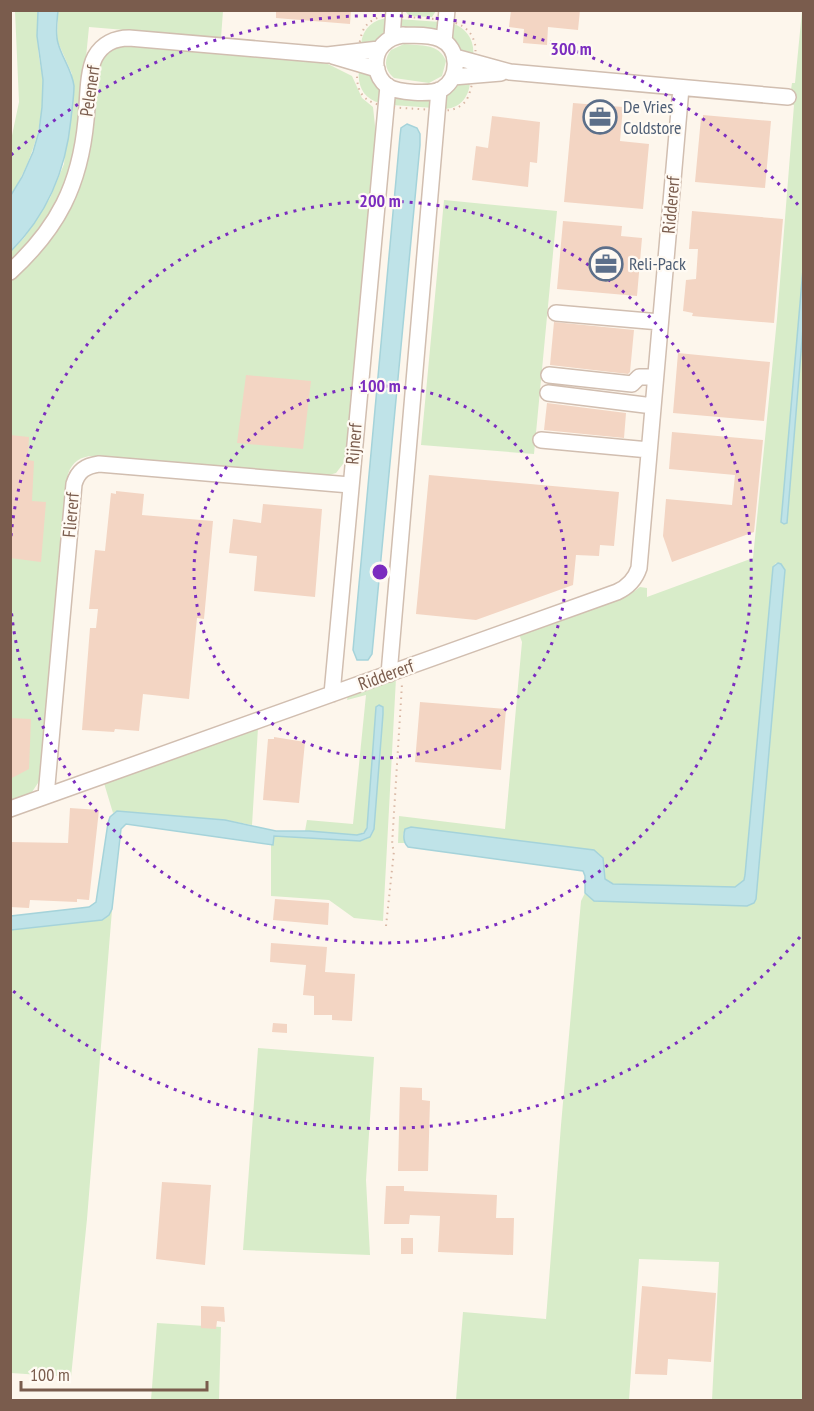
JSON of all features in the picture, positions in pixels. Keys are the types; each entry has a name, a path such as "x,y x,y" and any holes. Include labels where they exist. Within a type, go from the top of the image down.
{"street":[{"path":"392,37 394,14"},
{"path":"444,41 446,16"},
{"path":"403,35 433,37 444,41 451,48 455,57 453,76 439,90 428,93 398,90 388,86 380,77 376,56 379,49 392,37 403,35"},
{"name":"Pelenerf","path":"10,272 49,231 69,195 81,157 92,65 99,50 106,44 120,38 129,38 358,57 379,49"},
{"name":"Pelenerf","path":"358,57 377,69"},
{"path":"455,57 474,69"},
{"path":"453,76 474,69 788,98"},
{"name":"Rijnerf","path":"332,694 388,86"},
{"name":"Riddererf","path":"10,809 617,592 630,584 639,568 681,88"},
{"path":"395,672 439,90"},
{"path":"556,313 660,322"},
{"path":"549,375 632,384 639,376 655,377"},
{"path":"549,393 653,406"},
{"path":"541,440 649,450"},
{"name":"Fliererf","path":"46,796 74,484 82,469 99,464 350,485"}],"path":[{"path":"394,14 446,16 460,24 472,36 476,50 470,93 465,102 453,110 438,111 386,106 374,104 360,91 357,80 358,57 362,32 370,22 394,14"},
{"path":"386,926 394,851 392,845 395,672"}],"green space":[{"path":"15,11 38,11 38,45 43,96 36,140 19,182 11,195 10,145 19,102"},
{"path":"58,11 223,11 221,38 89,27 78,138 66,185 44,227 11,263 11,251 24,238 50,198 64,164 72,74 57,40"},
{"path":"405,11 436,11 432,17 409,16"},
{"path":"802,11 804,269 781,522 787,523 803,328 803,1400 712,1400 719,1262 639,1259 629,1400 456,1400 463,1312 546,1319 581,901 585,893 594,901 747,906 756,899 785,570 776,563 773,567 745,875 744,880 735,887 613,884 605,879 604,865 405,829 403,835 405,843 398,843 399,816 505,829 522,642 519,634 629,595 640,587 647,588 647,597 753,558 777,319 794,105 789,104 792,83 795,83"},
{"path":"389,18 386,29 378,40 361,44 364,33 370,25 378,20"},
{"path":"398,19 441,22 441,31 399,30"},
{"path":"452,23 469,36 473,46 473,57 462,51 456,44 452,35"},
{"path":"121,44 328,64 352,76 362,98 373,107 376,135 346,460 336,473 322,477 93,456 85,457 75,463 68,474 40,780 32,792 11,801 10,279 35,258 54,235 69,210 86,157 98,67 104,54"},
{"path":"404,44 429,46 439,51 446,61 442,76 429,83 394,78 387,68 387,57 391,50"},
{"path":"359,70 369,72 380,88 380,103 374,101 363,91 359,81"},
{"path":"470,82 468,93 458,105 443,109 443,103 450,90 459,84"},
{"path":"391,95 434,98 434,108 392,105"},
{"path":"444,200 557,211 534,454 421,445"},
{"path":"396,678 383,921 354,918 329,900 271,896 271,845 273,845 274,836 360,841 372,834 383,714 366,831 357,835 305,831 307,820 353,824 366,695 347,700 348,695"},
{"path":"258,728 252,825 225,820 117,811 113,813 104,783"},
{"path":"112,910 87,1219 71,1377 11,1373 10,930 102,920"},
{"path":"258,1048 374,1057 366,1180 370,1255 243,1250"},
{"path":"157,1323 221,1327 219,1400 151,1400"}],"water":[{"path":"38,11 58,11 57,39 73,80 73,103 65,156 53,190 35,222 11,251 11,195 33,152 42,107 43,80 37,36"},
{"path":"407,124 417,128 420,134 420,145 372,654 368,660 357,660 353,650 400,136 401,128"},
{"path":"803,269 803,328 787,523 784,524 781,522"},
{"path":"778,563 785,570 754,903 747,906 594,901 585,893 583,871 406,845 405,829 411,827 594,850 603,858 605,879 613,884 735,887 744,880 745,875 773,567"},
{"path":"379,705 383,707 383,714 374,829 370,837 360,841 274,836 273,845 126,824 121,829 112,909 109,915 102,920 11,930 11,916 89,907 96,902 108,823 110,817 117,811 225,820 276,831 357,835 364,833 367,828 376,707"}],"building":[{"path":"276,10 351,10 350,24 276,18"},
{"path":"511,10 580,10 578,30 548,27 547,45 523,43 524,29 509,27"},
{"path":"573,103 623,107 620,141 649,144 643,209 564,202"},
{"path":"703,115 771,121 765,188 695,182"},
{"path":"492,116 540,122 537,163 530,162 528,187 472,180 476,146 488,148"},
{"path":"692,211 783,219 774,323 692,316 693,313 683,311 686,280 696,279 698,249 689,249"},
{"path":"563,221 622,226 621,236 642,238 637,296 557,289"},
{"path":"554,322 634,330 630,372 628,374 550,365"},
{"path":"678,353 770,362 764,421 673,413"},
{"path":"246,375 311,381 303,449 237,443"},
{"path":"547,403 626,413 624,438 544,430"},
{"path":"672,432 763,440 754,532 672,562 663,536 666,499 732,505 735,475 669,469"},
{"path":"10,435 29,437 28,460 34,461 32,501 46,502 41,562 10,558"},
{"path":"429,475 619,492 614,546 600,545 599,556 576,555 573,585 476,620 416,614"},
{"path":"116,491 144,494 142,515 213,521 204,619 197,618 189,699 143,694 139,731 82,730 90,628 96,628 98,609 89,609 95,550 105,551 111,493 116,494"},
{"path":"263,504 322,509 315,597 254,591 257,556 229,553 233,519 261,523"},
{"path":"420,702 506,709 501,770 415,762"},
{"path":"10,718 31,719 29,769 10,779"},
{"path":"274,737 305,742 299,803 263,800 268,739 274,739"},
{"path":"70,808 99,810 89,900 77,899 77,902 30,900 29,908 10,907 10,842 68,843"},
{"path":"275,899 329,903 328,925 273,920"},
{"path":"271,943 327,947 325,972 355,974 352,1021 332,1020 332,1015 314,1015 314,996 303,995 306,965 270,962"},
{"path":"273,1023 287,1024 287,1033 272,1032"},
{"path":"400,1087 422,1088 422,1100 430,1101 428,1171 398,1171"},
{"path":"162,1182 211,1185 205,1265 156,1259"},
{"path":"386,1186 404,1186 404,1191 497,1195 496,1218 514,1218 513,1255 438,1252 440,1216 410,1215 409,1224 384,1224"},
{"path":"401,1238 413,1238 413,1254 401,1254"},
{"path":"642,1286 716,1293 711,1362 668,1359 667,1375 635,1374"},
{"path":"201,1306 224,1307 225,1322 217,1321 216,1329 201,1328"}],"place":[{"name":"De Vries Coldstore","path":"600,117"},
{"name":"Reli-Pack","path":"606,264"}]}
